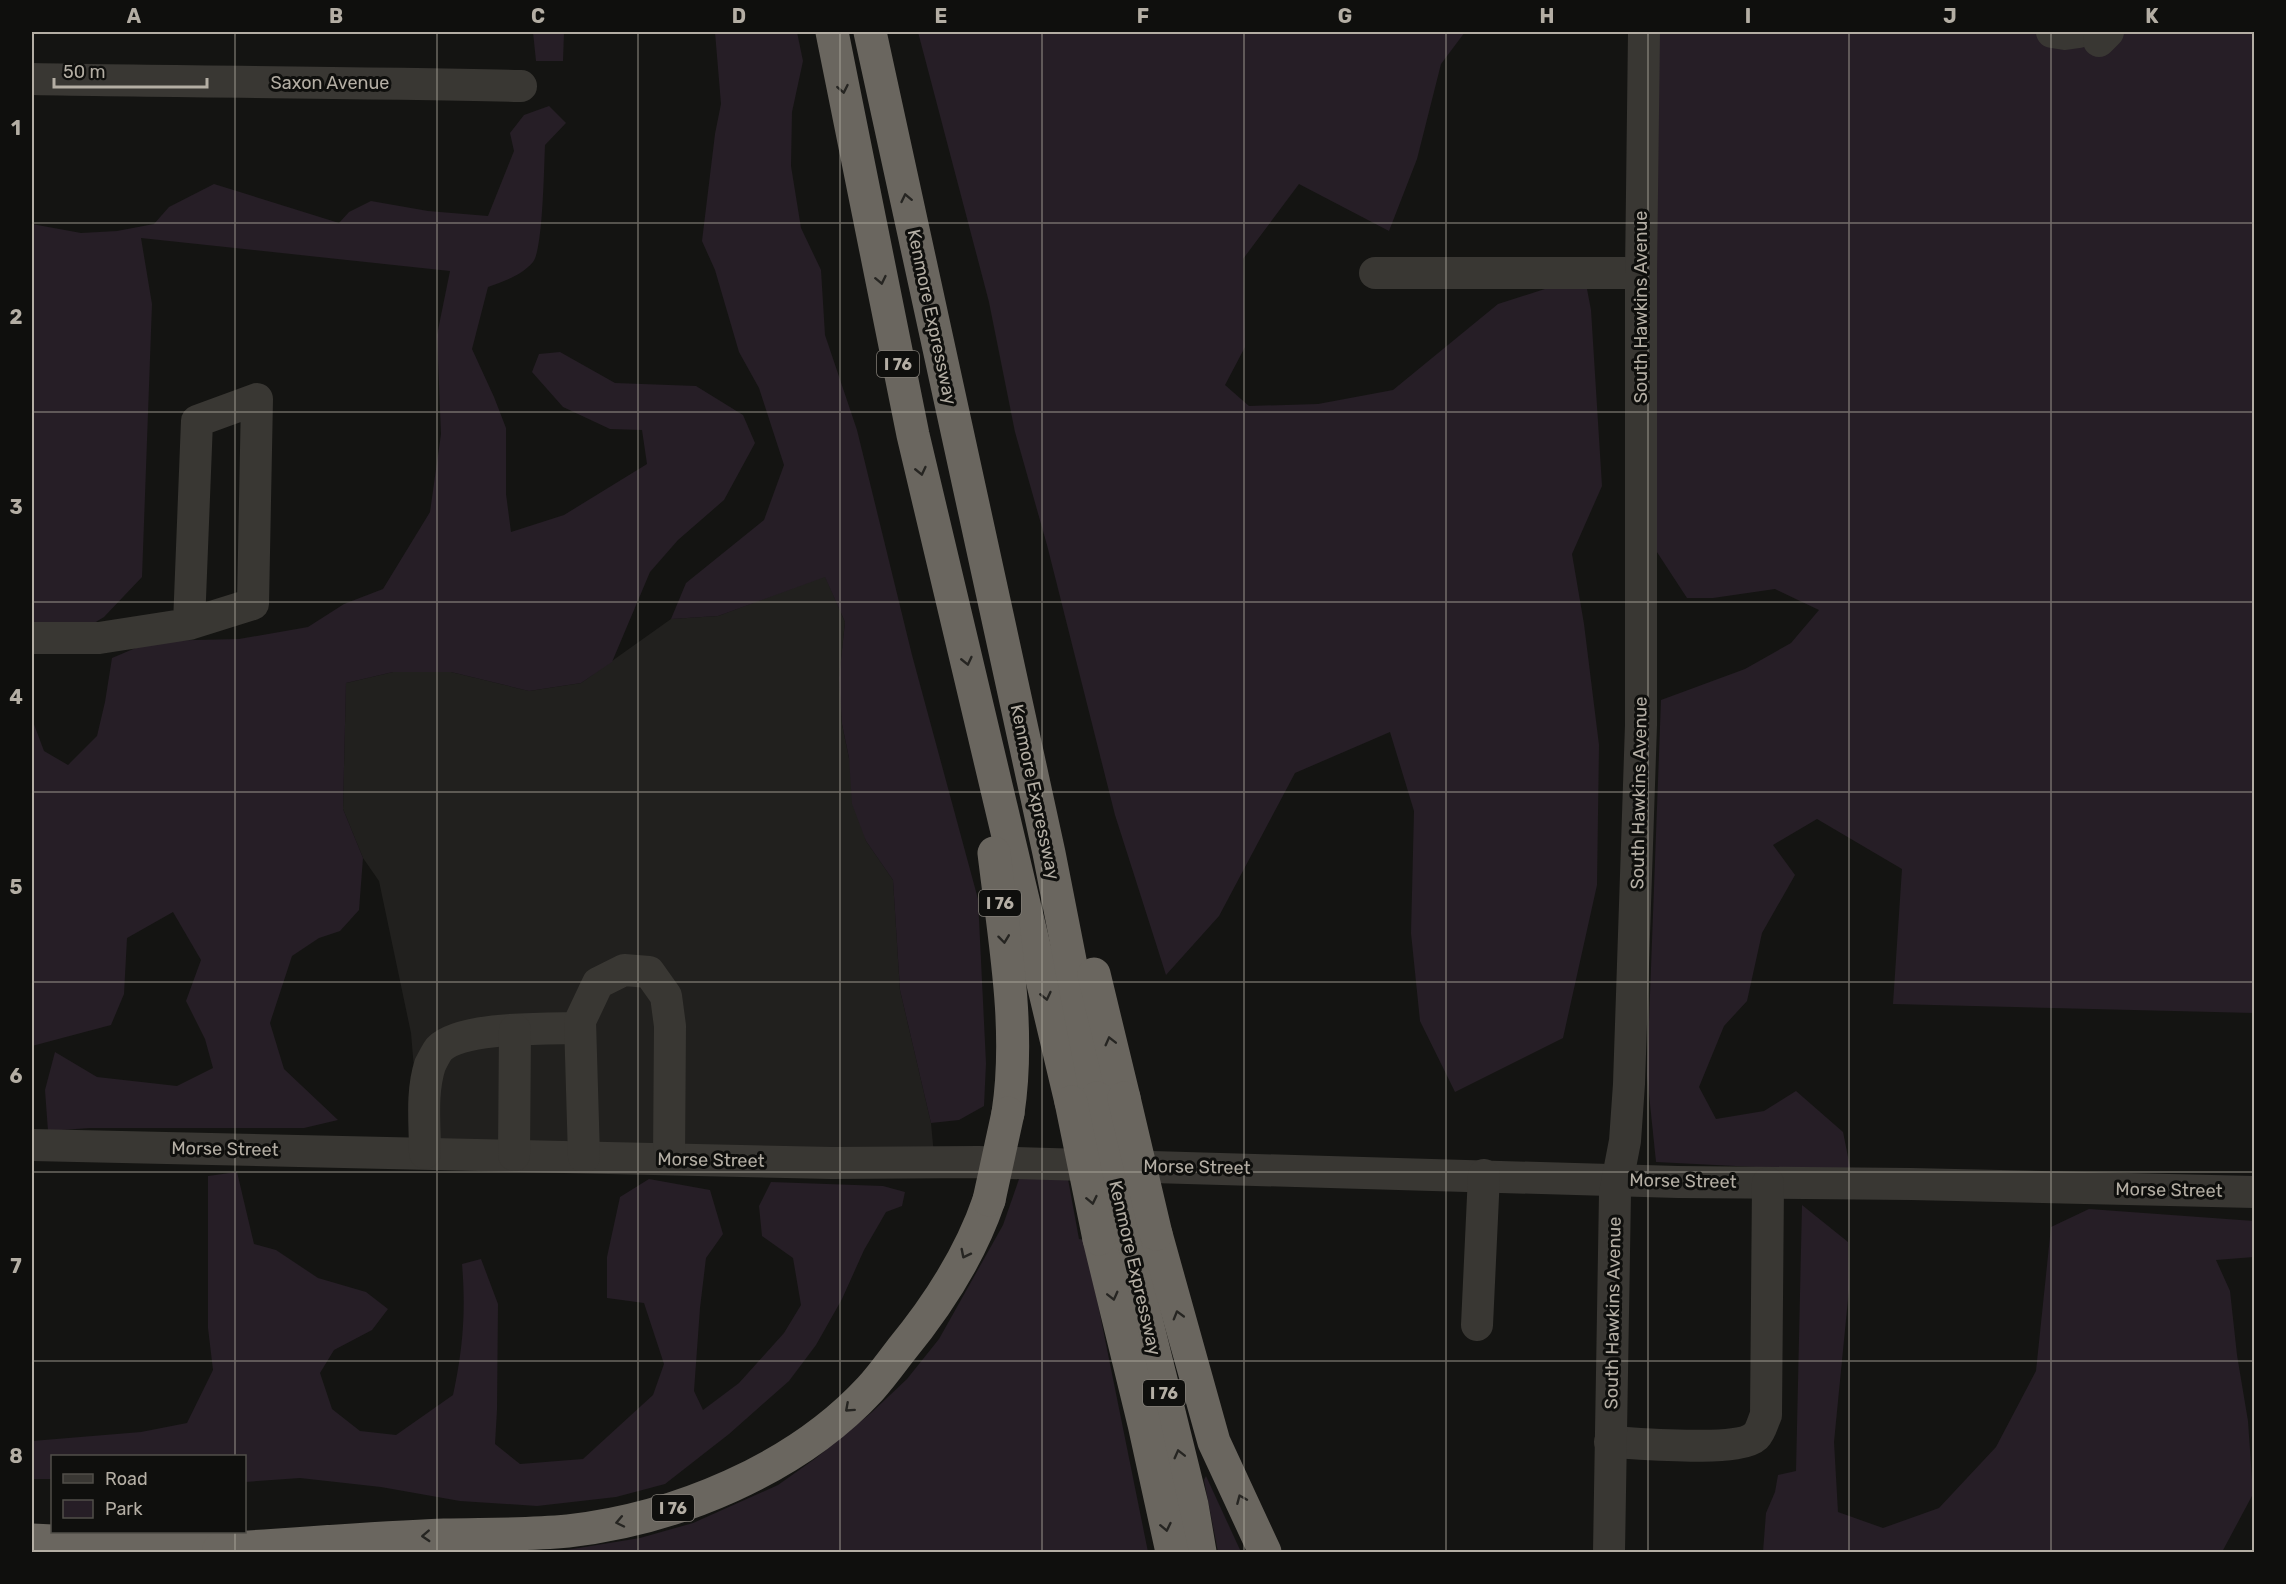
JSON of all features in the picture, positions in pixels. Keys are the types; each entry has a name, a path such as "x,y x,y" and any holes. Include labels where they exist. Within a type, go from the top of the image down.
{"highway":[{"name":"I 76","path":"32,1540 233,1551 432,1536 567,1531 638,1518 689,1503 731,1485 787,1455 813,1438 869,1390 927,1318 946,1289 982,1221 1008,1113 1013,1081 1009,983 975,693 913,435 832,32"},
{"name":"Kenmore Expressway","path":"870,32 976,522 1043,763 1097,1099"},
{"path":"975,693 1097,1099 1127,1235 1144,1424 1172,1552"},
{"path":"1097,1099 1127,1235 1214,1442 1265,1552"},
{"name":"Kenmore Expressway","path":"1127,1235 1192,1505 1200,1552"}],"street":[{"name":"South Hawkins Avenue","path":"1609,1552 1616,1193 1625,1141 1629,1084 1641,725 1641,273 1644,32"},
{"path":"2052,32 2095,35"},
{"name":"Saxon Avenue","path":"32,80 355,82 521,86"},
{"path":"1375,273 1641,273"},
{"path":"32,638 99,638 189,624 253,604 257,399 197,421 189,624"},
{"path":"584,1157 580,1021 598,983 624,970 649,972 666,996 670,1026 669,1159"},
{"path":"425,1153 424,1096 431,1064 439,1049 449,1042 494,1031 580,1028"},
{"path":"514,1155 515,1030"},
{"name":"Morse Street","path":"32,1145 832,1162 978,1162 1768,1183 2254,1192"},
{"path":"1477,1325 1484,1175"},
{"path":"1610,1442 1717,1445 1742,1443 1757,1435 1766,1415 1768,1183"}],"shaded area":[{"path":"825,576 845,622 839,678 842,724 866,841 893,880 900,990 931,1123 934,1155 420,1140 411,1033 379,881 363,858 343,809 346,683 393,672 451,672 529,691 581,683 671,619 718,616"}],"green space":[{"path":"533,32 564,32 563,61 536,61"},
{"path":"715,32 797,32 803,61 792,112 791,166 801,228 821,270 825,335 857,430 912,655 978,899 986,1063 984,1106 959,1120 931,1123 900,990 893,880 866,841 852,804 839,678 845,622 825,577 718,616 671,619 686,583 764,520 784,465 759,388 739,352 715,270 702,241 715,134 721,104"},
{"path":"918,32 1465,32 1441,64 1417,159 1389,231 1299,184 1243,259 1245,347 1225,385 1249,406 1318,404 1393,390 1498,304 1551,287 1587,289 1591,310 1602,486 1572,554 1584,624 1599,745 1597,885 1563,1038 1455,1092 1420,1021 1411,933 1414,811 1390,732 1295,773 1219,916 1166,975 1115,815 1047,545 1015,432 989,302"},
{"path":"1657,32 2254,32 2254,1013 1893,1004 1902,869 1817,819 1773,845 1795,875 1762,933 1747,1001 1724,1026 1699,1087 1716,1119 1764,1111 1796,1091 1843,1132 1851,1172 1656,1162 1647,1075 1661,700 1745,669 1791,643 1819,610 1775,589 1713,598 1687,598 1653,546"},
{"path":"549,106 566,123 545,145 541,225 536,254 533,262 523,271 488,287 472,349 506,428 506,494 511,532 564,515 647,464 642,430 610,429 563,407 532,372 539,354 560,352 615,383 696,386 743,415 755,443 724,500 678,540 650,572 612,662 581,683 529,691 451,672 393,672 346,683 343,809 363,858 359,910 340,931 319,938 292,956 270,1023 284,1069 338,1120 304,1128 90,1128 48,1131 45,1090 55,1052 97,1077 177,1086 213,1068 205,1039 186,1001 201,960 173,912 127,938 124,994 111,1025 32,1046 32,719 44,751 68,765 97,736 112,658 152,641 239,639 308,627 344,604 383,589 430,512 441,434 437,335 450,271 141,238 152,304 142,577 104,617 86,628 32,629 32,224 81,233 117,231 154,224 169,207 214,184 339,223 349,212 371,201 428,211 488,216 514,151 510,133 524,115"},
{"path":"237,1172 254,1244 276,1250 318,1278 366,1292 388,1309 372,1330 334,1350 320,1373 332,1409 360,1431 396,1435 453,1395 463,1330 462,1264 481,1259 498,1304 495,1444 520,1464 583,1459 653,1395 664,1364 644,1303 607,1298 607,1257 620,1197 649,1179 710,1190 723,1234 706,1258 700,1308 694,1391 703,1410 739,1383 784,1333 801,1305 793,1258 762,1236 759,1206 771,1182 883,1186 905,1192 902,1206 886,1212 816,1345 789,1381 729,1434 665,1484 616,1497 537,1506 460,1501 381,1487 300,1478 246,1482 246,1455 51,1455 51,1479 32,1479 32,1441 141,1432 187,1423 213,1370 208,1328 208,1176"},
{"path":"1019,1179 1068,1179 1079,1239 1085,1240 1148,1552 504,1552 560,1551 640,1538 693,1523 778,1485 816,1458 871,1413 907,1379 939,1339 1003,1225"},
{"path":"1802,1205 1848,1242 1849,1289 1834,1442 1838,1512 1883,1528 1939,1508 1996,1447 2036,1371 2051,1227 2089,1209 2254,1221 2254,1257 2216,1260 2230,1291 2237,1355 2248,1421 2253,1494 2222,1552 1763,1552 1766,1513 1775,1492 1778,1475 1796,1471"},
{"path":"1206,1476 1241,1552 1218,1552 1204,1480"}]}
